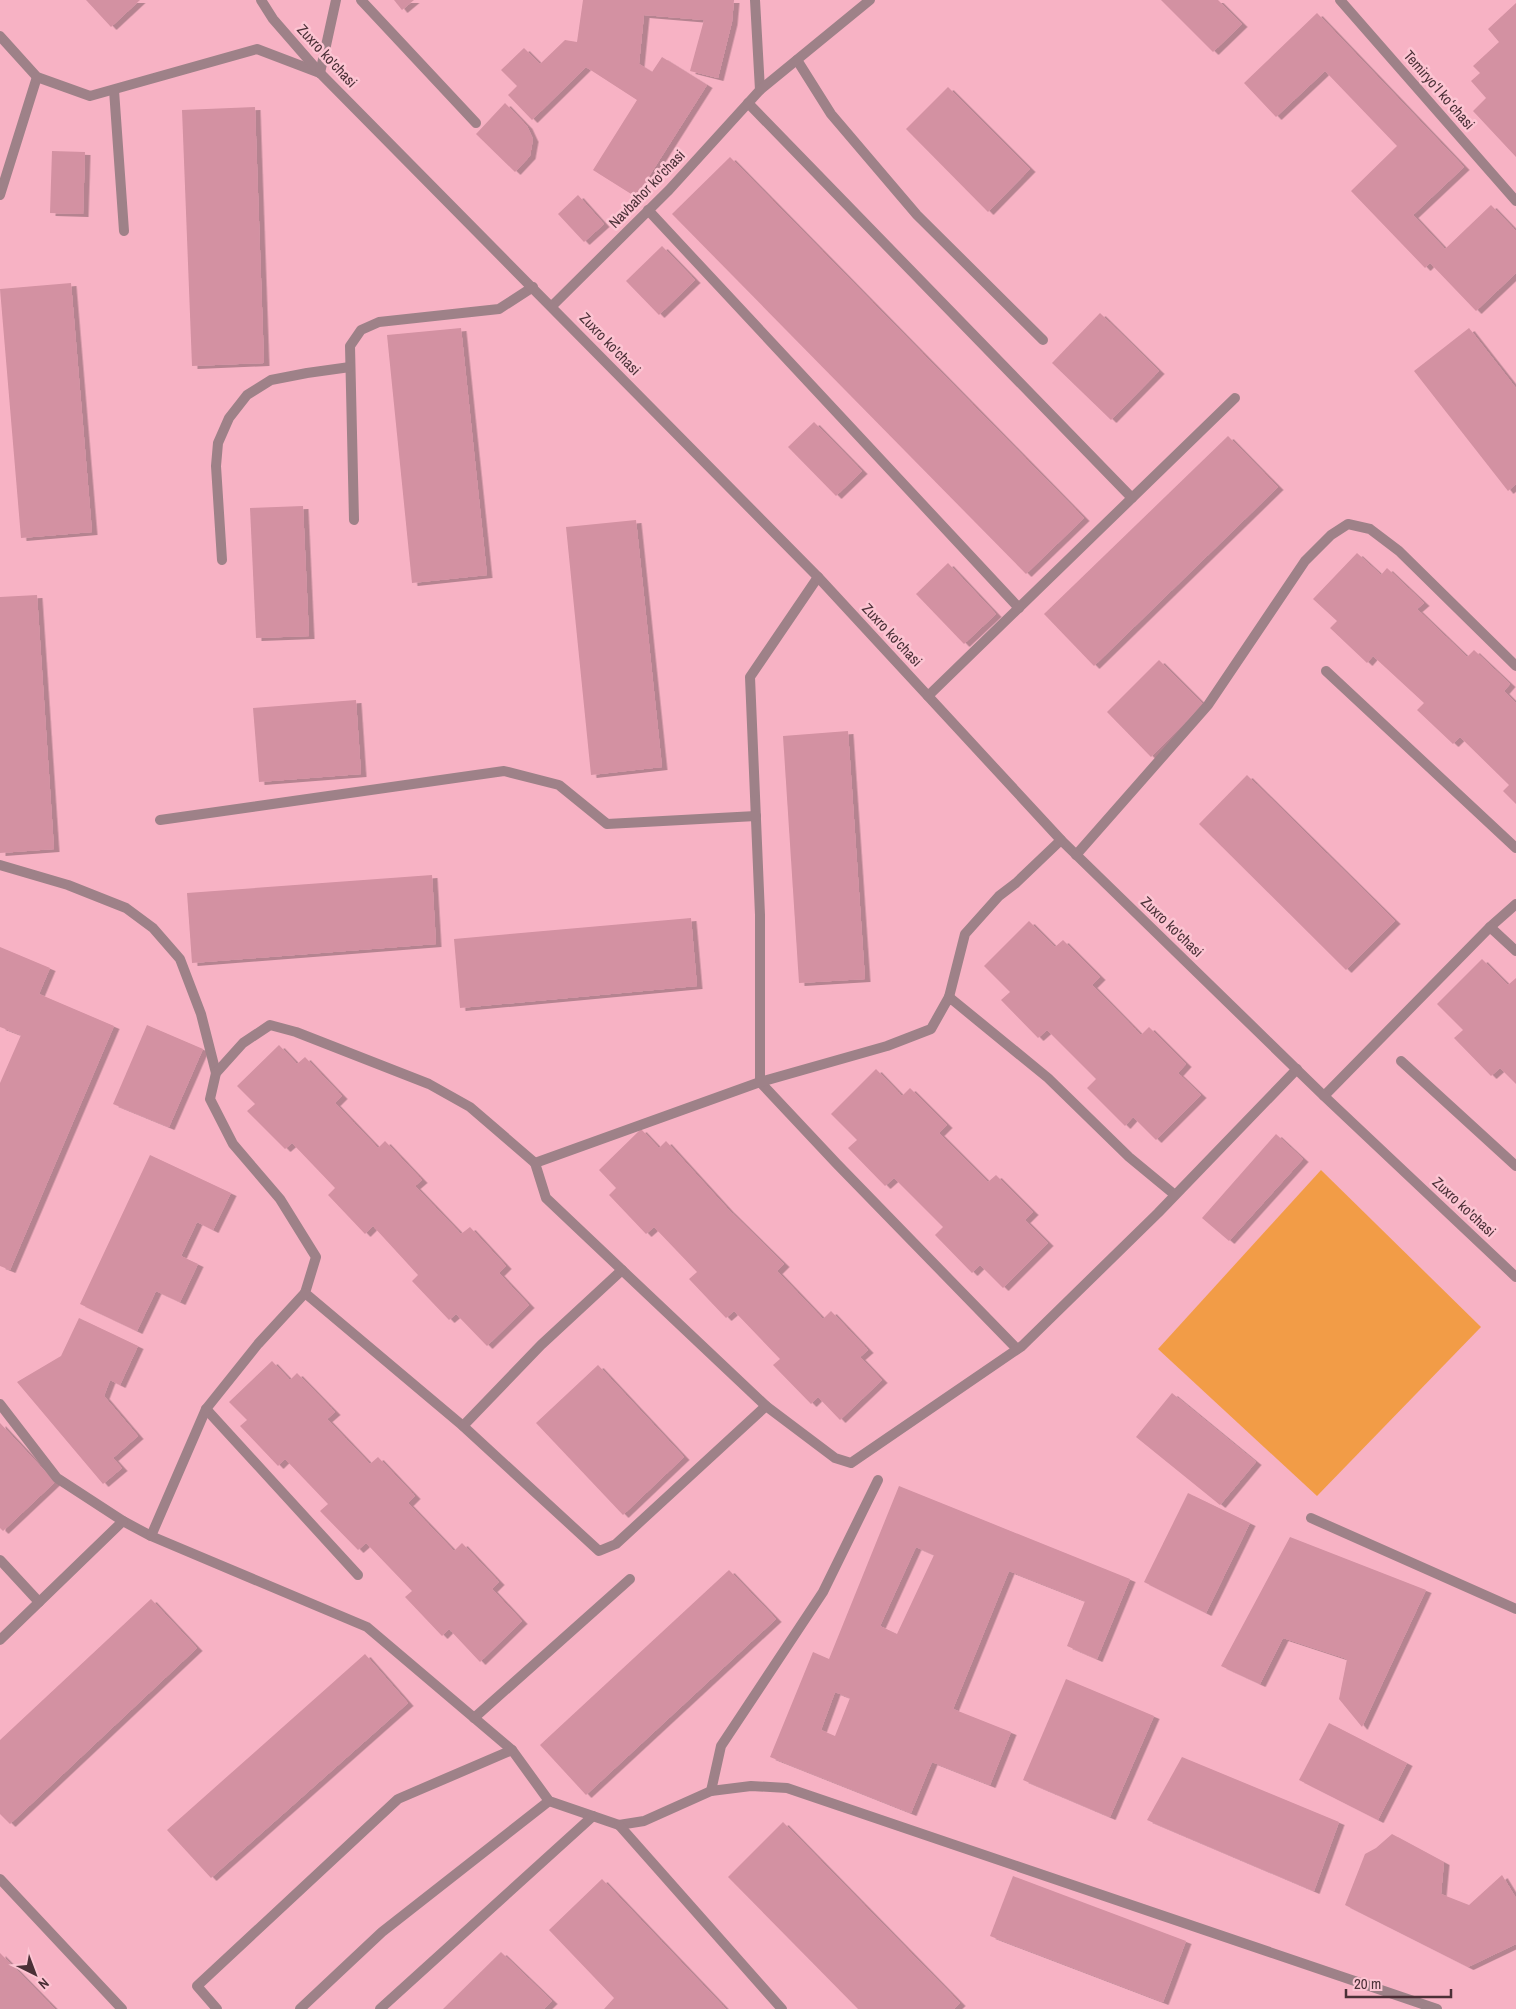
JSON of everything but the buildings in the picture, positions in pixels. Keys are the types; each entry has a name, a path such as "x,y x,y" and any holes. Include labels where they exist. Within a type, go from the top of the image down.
{"street":[{"name":"Zuxro ko'chasi","path":"261,0 273,19 320,73 818,577 1061,840 1324,1096 1516,1277"},
{"path":"0,36 37,77 90,96 257,49 320,73 336,0"},
{"path":"361,0 476,123"},
{"path":"755,0 760,90"},
{"name":"Navbahor ko'chasi","path":"552,306 648,210 760,90 870,0"},
{"name":"Temiryoʻl koʻchasi","path":"1340,0 1516,201"},
{"path":"797,60 830,114 917,215 1044,340"},
{"path":"0,195 37,77"},
{"path":"114,90 124,231"},
{"path":"748,104 1132,498"},
{"path":"648,210 1019,608"},
{"path":"354,520 350,346 361,330 378,322 499,309 533,287"},
{"path":"222,560 216,466 218,443 229,418 247,395 271,380 350,367"},
{"path":"928,696 1235,398"},
{"path":"1076,855 1208,705 1305,561 1331,535 1348,524 1370,529 1399,550 1516,666"},
{"path":"818,577 750,676 760,915 760,1082 837,1164 1017,1348"},
{"path":"1326,671 1516,848"},
{"path":"160,820 504,771 559,784 608,824 756,816"},
{"path":"535,1163 760,1082 887,1046 931,1029 949,997 965,934 999,896 1016,883 1061,840"},
{"path":"0,865 68,885 126,908 153,928 180,959 201,1014 216,1073 210,1099 233,1144 280,1199 316,1257 305,1293 258,1344 206,1409 151,1536"},
{"path":"1324,1096 1490,927 1516,904"},
{"path":"1490,927 1516,951"},
{"path":"949,997 1048,1078 1129,1157 1175,1195"},
{"path":"216,1073 243,1043 270,1025 296,1032 437,1089 470,1107 535,1163 546,1198 766,1406 835,1458 851,1463 1017,1348 1037,1332 1175,1195 1297,1069"},
{"path":"1401,1061 1516,1166"},
{"path":"463,1426 541,1345 622,1270"},
{"path":"305,1293 463,1426 599,1551 616,1544 766,1406"},
{"path":"0,1404 57,1478 123,1521 151,1536 367,1627 512,1750 549,1801 619,1825 644,1821 711,1791 751,1786 787,1788 1437,2009"},
{"path":"206,1409 358,1575"},
{"path":"711,1791 721,1746 824,1592 878,1480"},
{"path":"1311,1518 1516,1609"},
{"path":"0,1640 123,1521"},
{"path":"0,1560 39,1602"},
{"path":"474,1718 630,1579"},
{"path":"216,2009 197,1986 398,1799 512,1750"},
{"path":"300,2009 382,1932 549,1801"},
{"path":"380,2009 593,1816"},
{"path":"619,1825 782,2009"},
{"path":"0,1879 122,2009"}],"shaded area":[{"path":"1321,1170 1481,1327 1317,1496 1158,1349"}]}
